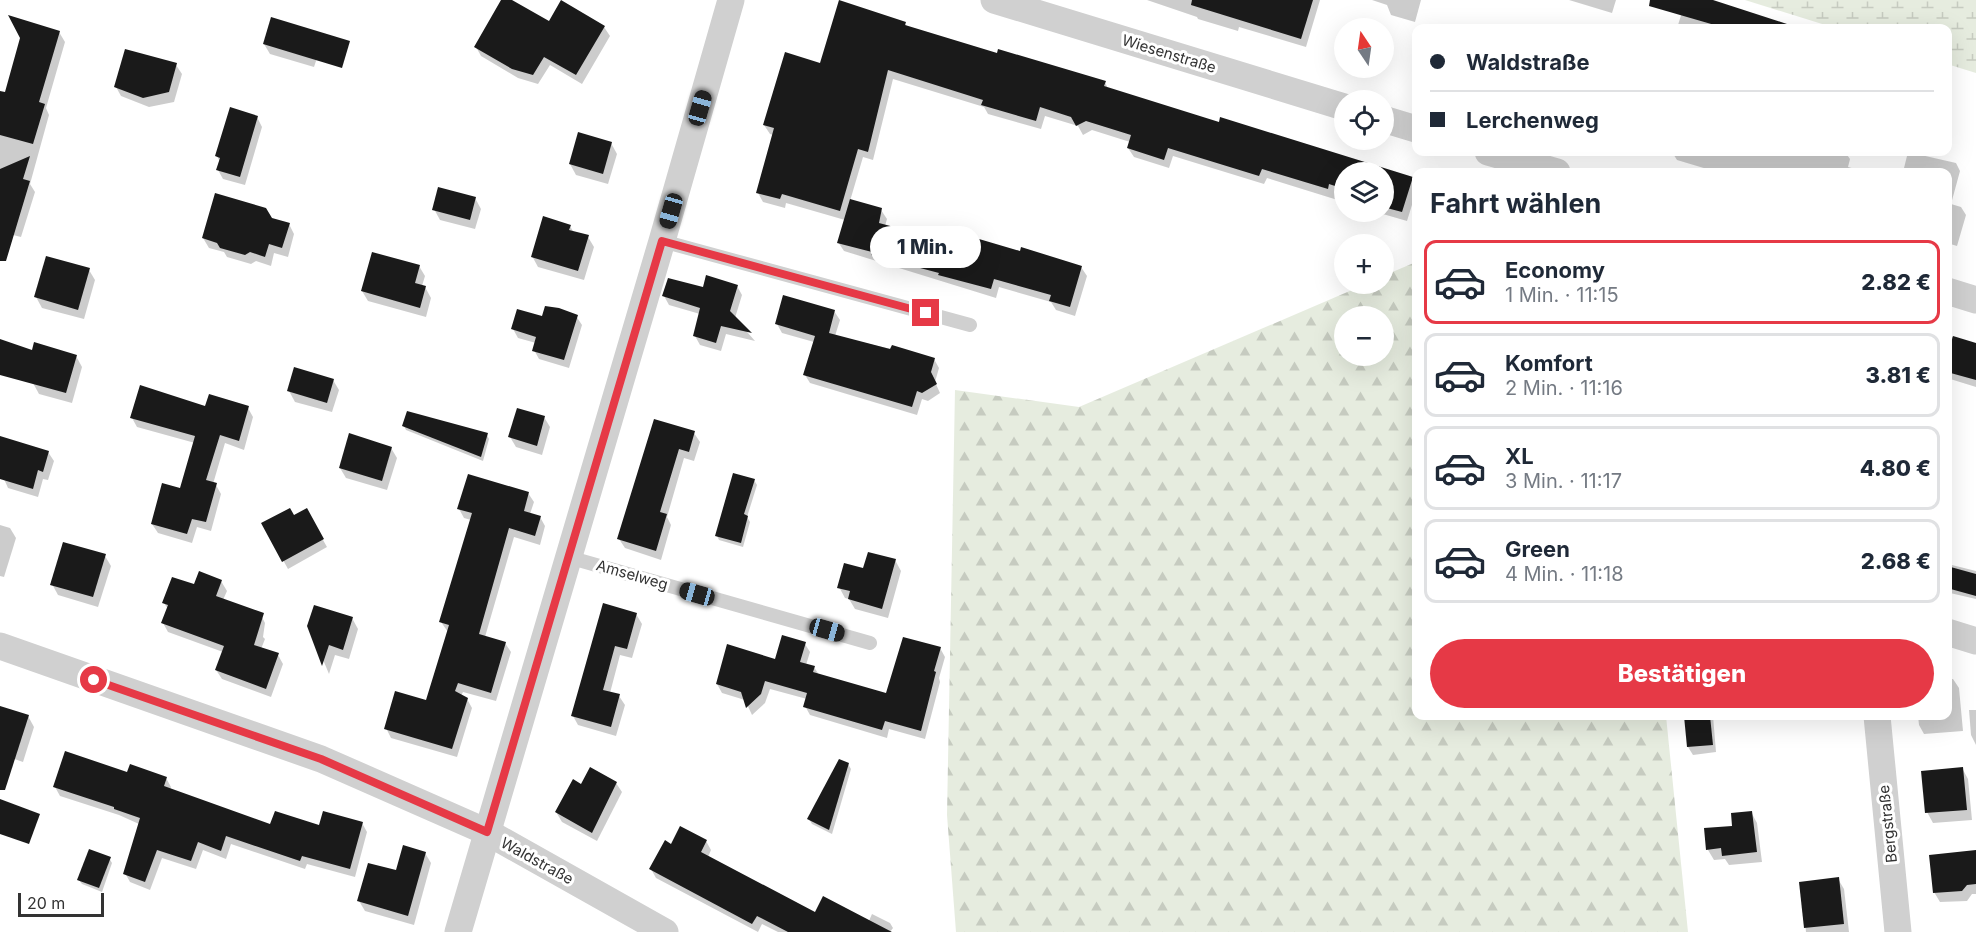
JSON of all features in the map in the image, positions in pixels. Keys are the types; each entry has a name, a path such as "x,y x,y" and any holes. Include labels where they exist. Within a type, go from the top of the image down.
{"street":[{"path":"458,932 662,241 730,0"},
{"name":"Wiesenstraße","path":"994,0 1334,104"},
{"path":"1394,122 1412,128"},
{"path":"1502,156 1543,168"},
{"path":"1952,293 1976,300"},
{"path":"1952,634 1976,641"},
{"name":"Waldstraße","path":"0,646 321,759 487,832 665,932"},
{"name":"Bergstraße","path":"1877,720 1898,932"}],"lane":[{"path":"662,241 970,325"},
{"name":"Amselweg","path":"567,557 870,643"}],"green space":[{"path":"1745,0 1976,0 1976,73 1952,66 1952,24 1822,24"},
{"path":"1412,264 1412,720 1666,720 1688,932 956,932 947,815 955,390 1079,407 1343,294 1394,294 1394,271"}],"building":[{"path":"501,0 512,0 549,21 561,0 605,26 576,75 544,57 533,75 512,69 474,47"},
{"path":"839,0 906,22 905,25 997,53 998,49 1106,81 1104,86 1219,122 1220,117 1365,162 1334,162 1334,186 1329,184 1328,189 1262,169 1259,176 1168,148 1164,160 1127,148 1131,135 1086,121 1076,126 1071,117 1040,107 1036,121 981,105 983,100 888,70 868,152 858,149 840,211 782,194 780,199 756,193 774,128 763,125 785,52 820,63"},
{"path":"1192,0 1313,0 1301,39 1191,5"},
{"path":"1650,0 1713,0 1787,24 1711,24 1649,6"},
{"path":"8,15 60,31 39,102 45,104 33,144 0,135 0,91 5,92 20,38"},
{"path":"271,17 350,41 342,68 263,44"},
{"path":"125,49 177,63 169,92 143,98 114,87"},
{"path":"230,107 258,116 240,177 216,170 220,158 215,156"},
{"path":"578,132 612,142 603,174 569,164"},
{"path":"30,156 23,179 30,181 6,261 0,261 0,169"},
{"path":"1394,171 1412,177 1402,212 1394,210"},
{"path":"438,187 476,197 470,220 432,210"},
{"path":"215,193 266,208 272,218 290,223 282,248 269,244 265,257 250,252 245,255 220,248 217,243 202,238"},
{"path":"850,199 882,208 879,223 932,237 935,226 1020,251 1021,247 1082,266 1070,307 1049,301 1051,295 994,279 991,289 837,243"},
{"path":"543,216 571,225 569,230 589,235 578,271 531,257"},
{"path":"372,252 420,265 415,283 426,286 420,308 361,291"},
{"path":"46,256 90,268 78,310 34,297"},
{"path":"706,275 738,285 730,311 752,333 721,326 716,343 693,336 700,308 662,296 668,278 703,287"},
{"path":"783,295 835,310 829,333 890,349 892,345 935,358 931,372 937,384 922,393 917,391 912,407 803,375 815,336 775,324"},
{"path":"545,306 578,315 564,360 532,351 536,337 511,329 517,309 542,316"},
{"path":"1953,336 1976,343 1976,380 1952,373"},
{"path":"0,339 32,350 34,342 77,355 66,393 0,375"},
{"path":"294,367 334,379 327,403 287,391"},
{"path":"140,385 205,406 209,394 249,406 239,441 220,435 206,480 217,483 206,522 192,519 187,534 151,524 162,483 180,488 195,436 130,418"},
{"path":"517,408 545,416 537,446 508,437"},
{"path":"407,411 488,433 481,457 402,426"},
{"path":"654,419 695,431 689,452 679,449 660,512 667,514 656,551 617,539"},
{"path":"349,433 392,447 382,481 339,468"},
{"path":"0,436 49,451 43,472 38,470 33,489 0,479"},
{"path":"733,473 755,479 744,514 748,516 741,543 715,536"},
{"path":"468,474 529,492 524,511 541,516 535,536 509,528 479,634 506,642 491,693 458,683 455,691 468,698 452,749 384,729 395,691 426,700 449,625 439,622 472,513 457,509"},
{"path":"290,508 294,515 307,508 324,539 282,562 261,523"},
{"path":"63,542 106,554 93,597 50,585"},
{"path":"868,552 896,559 882,609 848,599 850,591 837,588 844,563 863,568"},
{"path":"1952,567 1976,574 1976,596 1952,589"},
{"path":"199,571 222,580 216,596 264,613 254,645 279,653 266,689 215,670 224,646 161,623 168,605 162,603 172,577 194,584"},
{"path":"603,603 637,613 627,649 615,646 603,690 620,694 611,727 571,716"},
{"path":"314,605 353,617 343,650 329,645 322,666 307,626"},
{"path":"782,635 806,642 800,662 815,666 813,672 886,693 903,637 941,647 921,731 885,721 882,730 803,707 807,693 765,681 761,694 746,708 741,692 716,684 727,644 775,659"},
{"path":"0,706 29,715 5,790 0,790"},
{"path":"1684,720 1710,720 1713,745 1687,747"},
{"path":"65,751 127,772 130,764 167,777 164,786 270,824 275,811 319,825 323,811 363,822 350,869 302,856 300,861 226,836 221,851 198,842 191,861 157,850 145,882 123,874 140,818 53,787"},
{"path":"839,759 849,763 829,830 807,819"},
{"path":"590,767 617,782 592,833 555,812 573,779 581,784"},
{"path":"1963,767 1967,810 1925,813 1921,771"},
{"path":"0,799 40,814 29,844 0,834"},
{"path":"1752,811 1757,852 1722,856 1721,848 1706,850 1704,828 1732,826 1731,813"},
{"path":"680,826 707,840 701,852 815,912 823,896 892,932 788,932 757,916 752,924 649,869 665,840 671,844"},
{"path":"403,845 426,852 408,916 357,901 368,863 396,870"},
{"path":"89,849 111,857 99,888 77,880"},
{"path":"1976,850 1976,884 1967,885 1962,891 1933,893 1929,855"},
{"path":"1839,877 1844,924 1804,928 1799,882"}],"route":[{"path":"94,680 321,759 487,832 662,241 926,313"}]}
